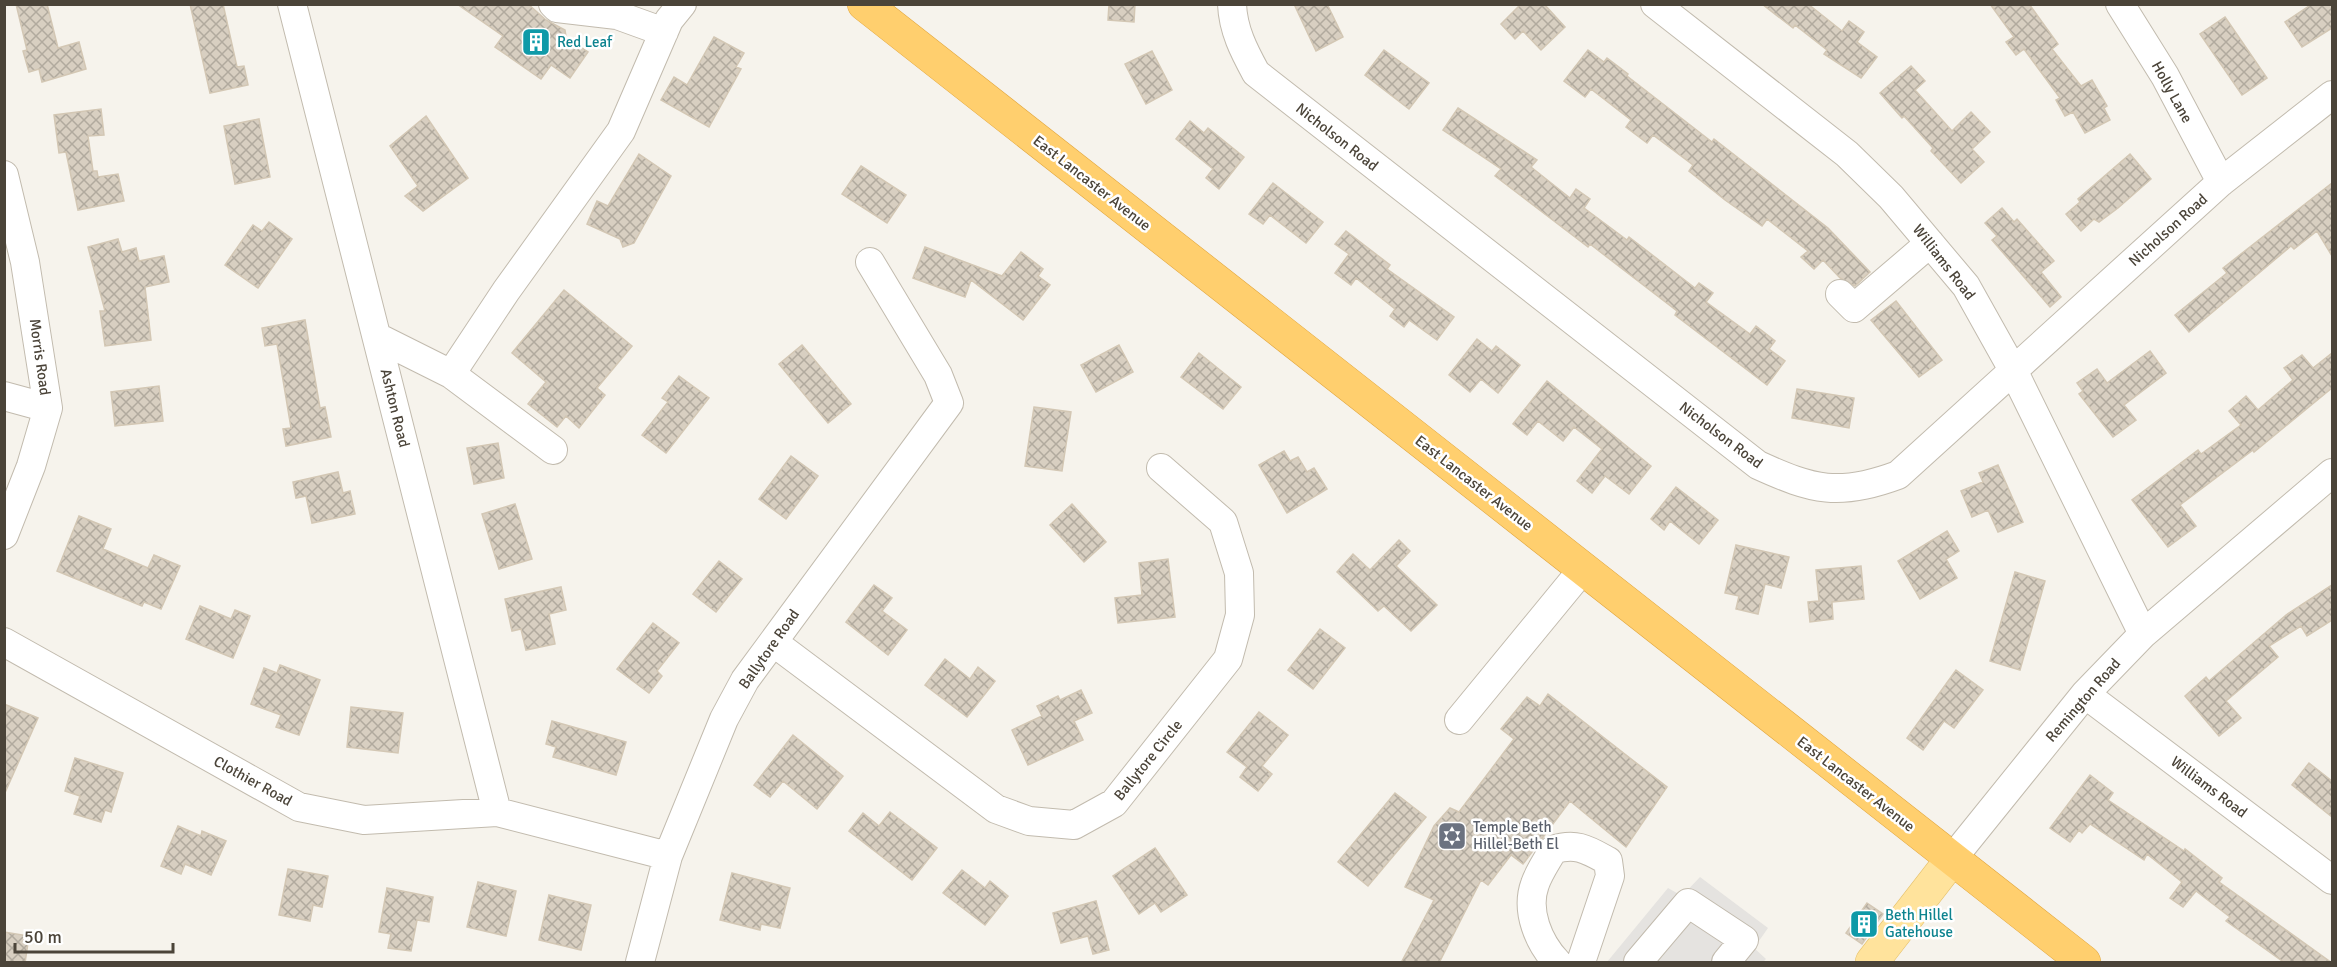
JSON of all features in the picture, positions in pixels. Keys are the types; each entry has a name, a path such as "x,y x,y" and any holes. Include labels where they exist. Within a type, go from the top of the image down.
{"highway":[{"name":"East Lancaster Avenue","path":"864,4 2084,963"}],"main road":[{"name":"Remington Road","path":"1872,963 1952,859"}],"street":[{"name":"Ashton Road","path":"292,4 497,812"},
{"path":"553,4 557,8 617,15 664,32"},
{"path":"451,374 506,291 621,131 669,20 682,4"},
{"name":"Nicholson Road","path":"1232,4 1233,18 1242,49 1256,73 1758,465 1799,484 1834,489 1871,485 1898,475 2221,182 2332,95"},
{"name":"Williams Road","path":"1656,4 1847,154 1891,197 1966,286 2013,370 2143,634"},
{"name":"Holly Lane","path":"2120,4 2165,76 2221,182"},
{"name":"Morris Road","path":"4,175 25,262 48,408 30,466 4,535"},
{"path":"1840,294 1854,308 1930,243"},
{"name":"Ballytore Road","path":"640,963 669,856 724,719 745,680 949,403 938,375 870,262"},
{"path":"377,337 451,374 553,450"},
{"path":"4,396 48,408"},
{"name":"Ballytore Circle","path":"773,642 996,809 1029,821 1074,825 1114,803 1157,749 1228,659 1240,615 1239,573 1223,522 1161,468"},
{"name":"Remington Road","path":"1952,859 2085,694 2143,634 2332,473"},
{"path":"1459,720 1582,569"},
{"name":"Clothier Road","path":"4,642 299,807 364,820 497,812 669,856"},
{"name":"Williams Road","path":"2085,694 2332,880"},
{"path":"1557,963 1545,950 1530,909 1535,884 1553,850 1566,845 1581,846 1608,861 1610,876 1581,963"},
{"path":"1638,963 1688,903 1744,940 1726,963"}],"shaded area":[{"path":"1700,877 1768,928 1754,948 1766,959 1763,962 1607,962 1668,888 1682,896"}],"building":[{"path":"16,4 47,4 58,48 79,42 86,69 42,82 39,69 29,72 23,51 27,50"},
{"path":"190,4 223,4 237,67 244,66 248,85 210,93"},
{"name":"Red Leaf","path":"457,4 528,4 546,20 565,30 566,37 588,52 570,78 551,65 541,79 495,47 503,36"},
{"path":"1109,4 1135,4 1134,22 1108,20"},
{"path":"1294,4 1327,4 1343,37 1316,51"},
{"path":"1521,4 1544,4 1565,27 1541,50 1523,31 1515,39 1501,24"},
{"path":"1762,4 1808,4 1842,31 1849,21 1864,32 1857,42 1877,57 1861,78 1824,54 1827,50 1795,25 1793,28"},
{"path":"1990,4 2029,4 2058,44 2052,49 2081,86 2092,80 2107,106 2104,108 2110,120 2085,133 2073,112 2065,116 2056,100 2060,98 2024,49 2016,55 2006,42 2014,37"},
{"path":"2312,4 2332,4 2332,28 2302,47 2285,22"},
{"path":"2225,17 2267,78 2242,95 2200,34"},
{"path":"714,37 744,53 736,67 741,69 709,127 661,100 674,77 687,85"},
{"path":"1384,50 1429,83 1409,109 1365,75"},
{"path":"1588,50 1604,62 1607,58 1712,142 1714,139 1828,228 1870,272 1855,286 1840,278 1823,260 1814,269 1801,257 1808,251 1767,219 1762,226 1689,171 1693,165 1653,135 1647,143 1626,127 1631,120 1591,89 1585,97 1564,81"},
{"path":"1152,51 1172,90 1146,104 1125,64"},
{"path":"1911,66 1925,81 1915,90 1952,131 1971,112 1990,132 1972,149 1984,162 1961,183 1931,151 1933,148 1880,93"},
{"path":"1458,108 1537,160 1531,167 1570,198 1576,189 1590,199 1584,208 1627,240 1629,237 1695,288 1699,283 1713,293 1706,302 1750,334 1756,326 1775,341 1769,349 1785,361 1767,385 1675,315 1677,311 1590,244 1588,247 1495,176 1501,169 1443,130"},
{"path":"101,109 104,135 88,136 93,171 97,171 98,177 118,174 124,201 78,210 66,152 59,153 54,115"},
{"path":"426,116 468,178 423,211 405,196 418,186 390,146"},
{"path":"259,119 270,177 235,184 224,126"},
{"path":"1190,121 1204,133 1208,128 1244,157 1219,189 1206,178 1213,169 1176,139"},
{"path":"639,154 671,176 634,243 623,247 620,239 587,224 597,201 608,206"},
{"path":"2130,154 2151,179 2118,208 2099,222 2094,219 2081,231 2066,214 2080,202 2078,199"},
{"path":"861,166 906,195 887,223 842,194"},
{"path":"1273,183 1323,222 1306,243 1270,215 1263,224 1249,214"},
{"path":"2332,183 2332,256 2317,231 2294,249 2291,246 2189,332 2175,315 2227,273 2223,268"},
{"path":"2002,208 2014,222 2017,219 2054,261 2041,272 2061,297 2050,307 1992,240 1997,236 1985,223"},
{"path":"269,222 292,239 258,288 225,265 253,225 262,231"},
{"path":"1346,231 1390,265 1387,269 1454,317 1437,340 1409,320 1404,327 1390,316 1395,309 1356,278 1351,285 1335,273 1349,254 1335,244"},
{"path":"118,239 122,252 136,248 139,261 164,256 169,282 145,287 151,340 105,346 100,311 105,311 88,247"},
{"path":"925,247 1002,276 1021,252 1043,269 1038,276 1050,285 1023,320 971,280 965,297 913,278"},
{"path":"564,290 632,346 597,388 605,395 579,428 566,416 557,427 528,404 546,382 512,353"},
{"path":"1896,301 1942,360 1919,377 1871,320"},
{"path":"305,320 320,408 325,407 331,437 286,446 283,429 291,428 277,344 265,346 262,328"},
{"path":"1477,339 1492,351 1496,346 1520,365 1498,393 1481,379 1470,392 1449,375"},
{"path":"802,345 851,404 828,423 779,364"},
{"path":"1119,345 1133,372 1096,392 1081,365"},
{"path":"2150,351 2166,373 2124,405 2136,420 2113,437 2079,394 2083,391 2077,383 2097,369 2107,383"},
{"path":"1199,353 1241,387 1223,409 1181,377"},
{"path":"2332,353 2332,388 2254,452 2253,450 2180,505 2196,526 2168,547 2132,500 2198,450 2201,454 2241,425 2229,411 2246,396 2258,410 2293,380 2284,368 2302,355 2313,368"},
{"path":"679,376 709,398 666,453 642,435 668,402 662,398"},
{"path":"1547,381 1651,466 1629,494 1605,476 1592,493 1577,481 1602,449 1574,427 1563,441 1538,421 1527,435 1513,424"},
{"path":"159,386 163,421 115,426 111,392"},
{"path":"1797,389 1854,398 1849,428 1792,418"},
{"path":"1034,407 1071,412 1062,471 1025,466"},
{"path":"498,443 504,478 474,484 467,448"},
{"path":"1284,451 1290,461 1298,457 1307,472 1314,468 1327,489 1287,513 1259,465"},
{"path":"791,456 818,476 786,519 759,499"},
{"path":"1998,465 2023,522 1998,532 1988,510 1972,517 1961,491 1983,482 1979,473"},
{"path":"338,472 343,493 350,491 355,514 312,523 306,496 296,498 293,482"},
{"path":"1676,487 1718,520 1699,544 1670,521 1664,530 1651,519"},
{"path":"515,504 532,559 499,569 482,514"},
{"path":"1072,504 1106,542 1084,562 1050,525"},
{"path":"79,516 111,529 103,549 148,568 154,555 180,566 161,609 144,602 142,606 57,571"},
{"path":"1947,531 1959,551 1946,559 1957,578 1920,599 1898,561"},
{"path":"1399,540 1410,551 1396,566 1437,605 1411,631 1384,606 1378,611 1337,572 1353,554 1370,570"},
{"path":"1736,545 1789,557 1781,588 1765,584 1758,614 1736,609 1739,596 1725,593"},
{"path":"1168,559 1175,617 1118,623 1115,598 1142,595 1139,563"},
{"path":"719,561 742,579 716,612 693,594"},
{"path":"1861,566 1864,599 1832,602 1833,619 1810,622 1808,602 1819,601 1816,570"},
{"path":"2015,572 2045,581 2020,670 1990,661"},
{"path":"874,585 892,598 882,611 907,630 888,655 846,622"},
{"path":"2332,585 2332,620 2307,636 2301,626 2269,646 2278,657 2226,701 2241,718 2219,736 2185,696 2206,677 2209,681 2286,615"},
{"path":"561,587 566,610 549,614 555,644 526,650 521,629 512,631 505,599"},
{"path":"200,606 231,619 235,610 250,616 233,658 186,639"},
{"path":"653,623 679,643 657,671 662,676 649,693 617,669"},
{"path":"1320,629 1345,648 1313,689 1288,670"},
{"path":"945,659 970,679 978,667 995,681 967,717 925,685"},
{"path":"280,665 320,680 299,735 276,727 281,715 251,704 264,668 277,673"},
{"path":"1956,670 1983,690 1954,728 1944,721 1923,750 1907,738"},
{"path":"1081,690 1092,713 1074,721 1083,740 1028,765 1012,730 1042,716 1037,706 1058,696 1060,700"},
{"name":"Temple Beth Hillel-Beth El","path":"1548,694 1667,787 1626,847 1570,801 1523,864 1511,855 1488,885 1481,880 1439,963 1401,963 1434,900 1405,887 1434,826 1450,808 1459,812 1514,739 1501,729 1527,697 1540,706"},
{"path":"4,704 38,718 4,795"},
{"path":"351,707 403,713 398,753 347,747"},
{"path":"1259,712 1288,735 1262,766 1272,774 1258,791 1240,777 1247,767 1227,752"},
{"path":"552,721 626,742 616,775 553,757 556,747 546,744"},
{"path":"793,735 843,776 817,809 783,781 770,797 754,785"},
{"path":"75,758 123,773 111,812 105,810 101,822 74,814 80,796 65,791"},
{"path":"2309,763 2332,781 2332,817 2292,785"},
{"path":"2090,775 2113,793 2108,800 2184,851 2185,849 2222,878 2219,882 2332,963 2285,963 2226,921 2230,917 2196,891 2183,907 2170,898 2182,882 2147,854 2144,860 2090,824 2082,833 2079,830 2070,842 2050,828"},
{"path":"1395,793 1426,817 1368,886 1338,862"},
{"path":"890,812 937,848 912,880 849,831 863,813 879,826"},
{"path":"178,826 201,836 202,831 226,841 211,875 185,864 181,874 161,866"},
{"path":"1155,848 1187,895 1161,912 1155,903 1139,914 1113,876"},
{"path":"288,869 328,876 322,907 313,905 310,921 279,915"},
{"path":"962,870 985,888 990,881 1008,896 985,925 943,893"},
{"path":"732,873 790,888 780,928 761,924 760,930 720,920"},
{"path":"478,882 516,891 506,936 467,927"},
{"path":"387,888 433,897 429,922 417,920 411,951 388,948 391,934 379,932"},
{"path":"549,895 591,905 581,950 539,940"},
{"path":"1096,901 1109,950 1093,954 1088,936 1061,943 1053,913"},
{"name":"Beth Hillel Gatehouse","path":"1867,903 1883,914 1862,944 1846,933"},
{"path":"4,932 29,936 25,963 4,963"}],"place":[{"name":"Red Leaf","path":"536,42"},
{"name":"Temple Beth Hillel-Beth El","path":"1452,836"},
{"name":"Beth Hillel Gatehouse","path":"1864,924"}]}
